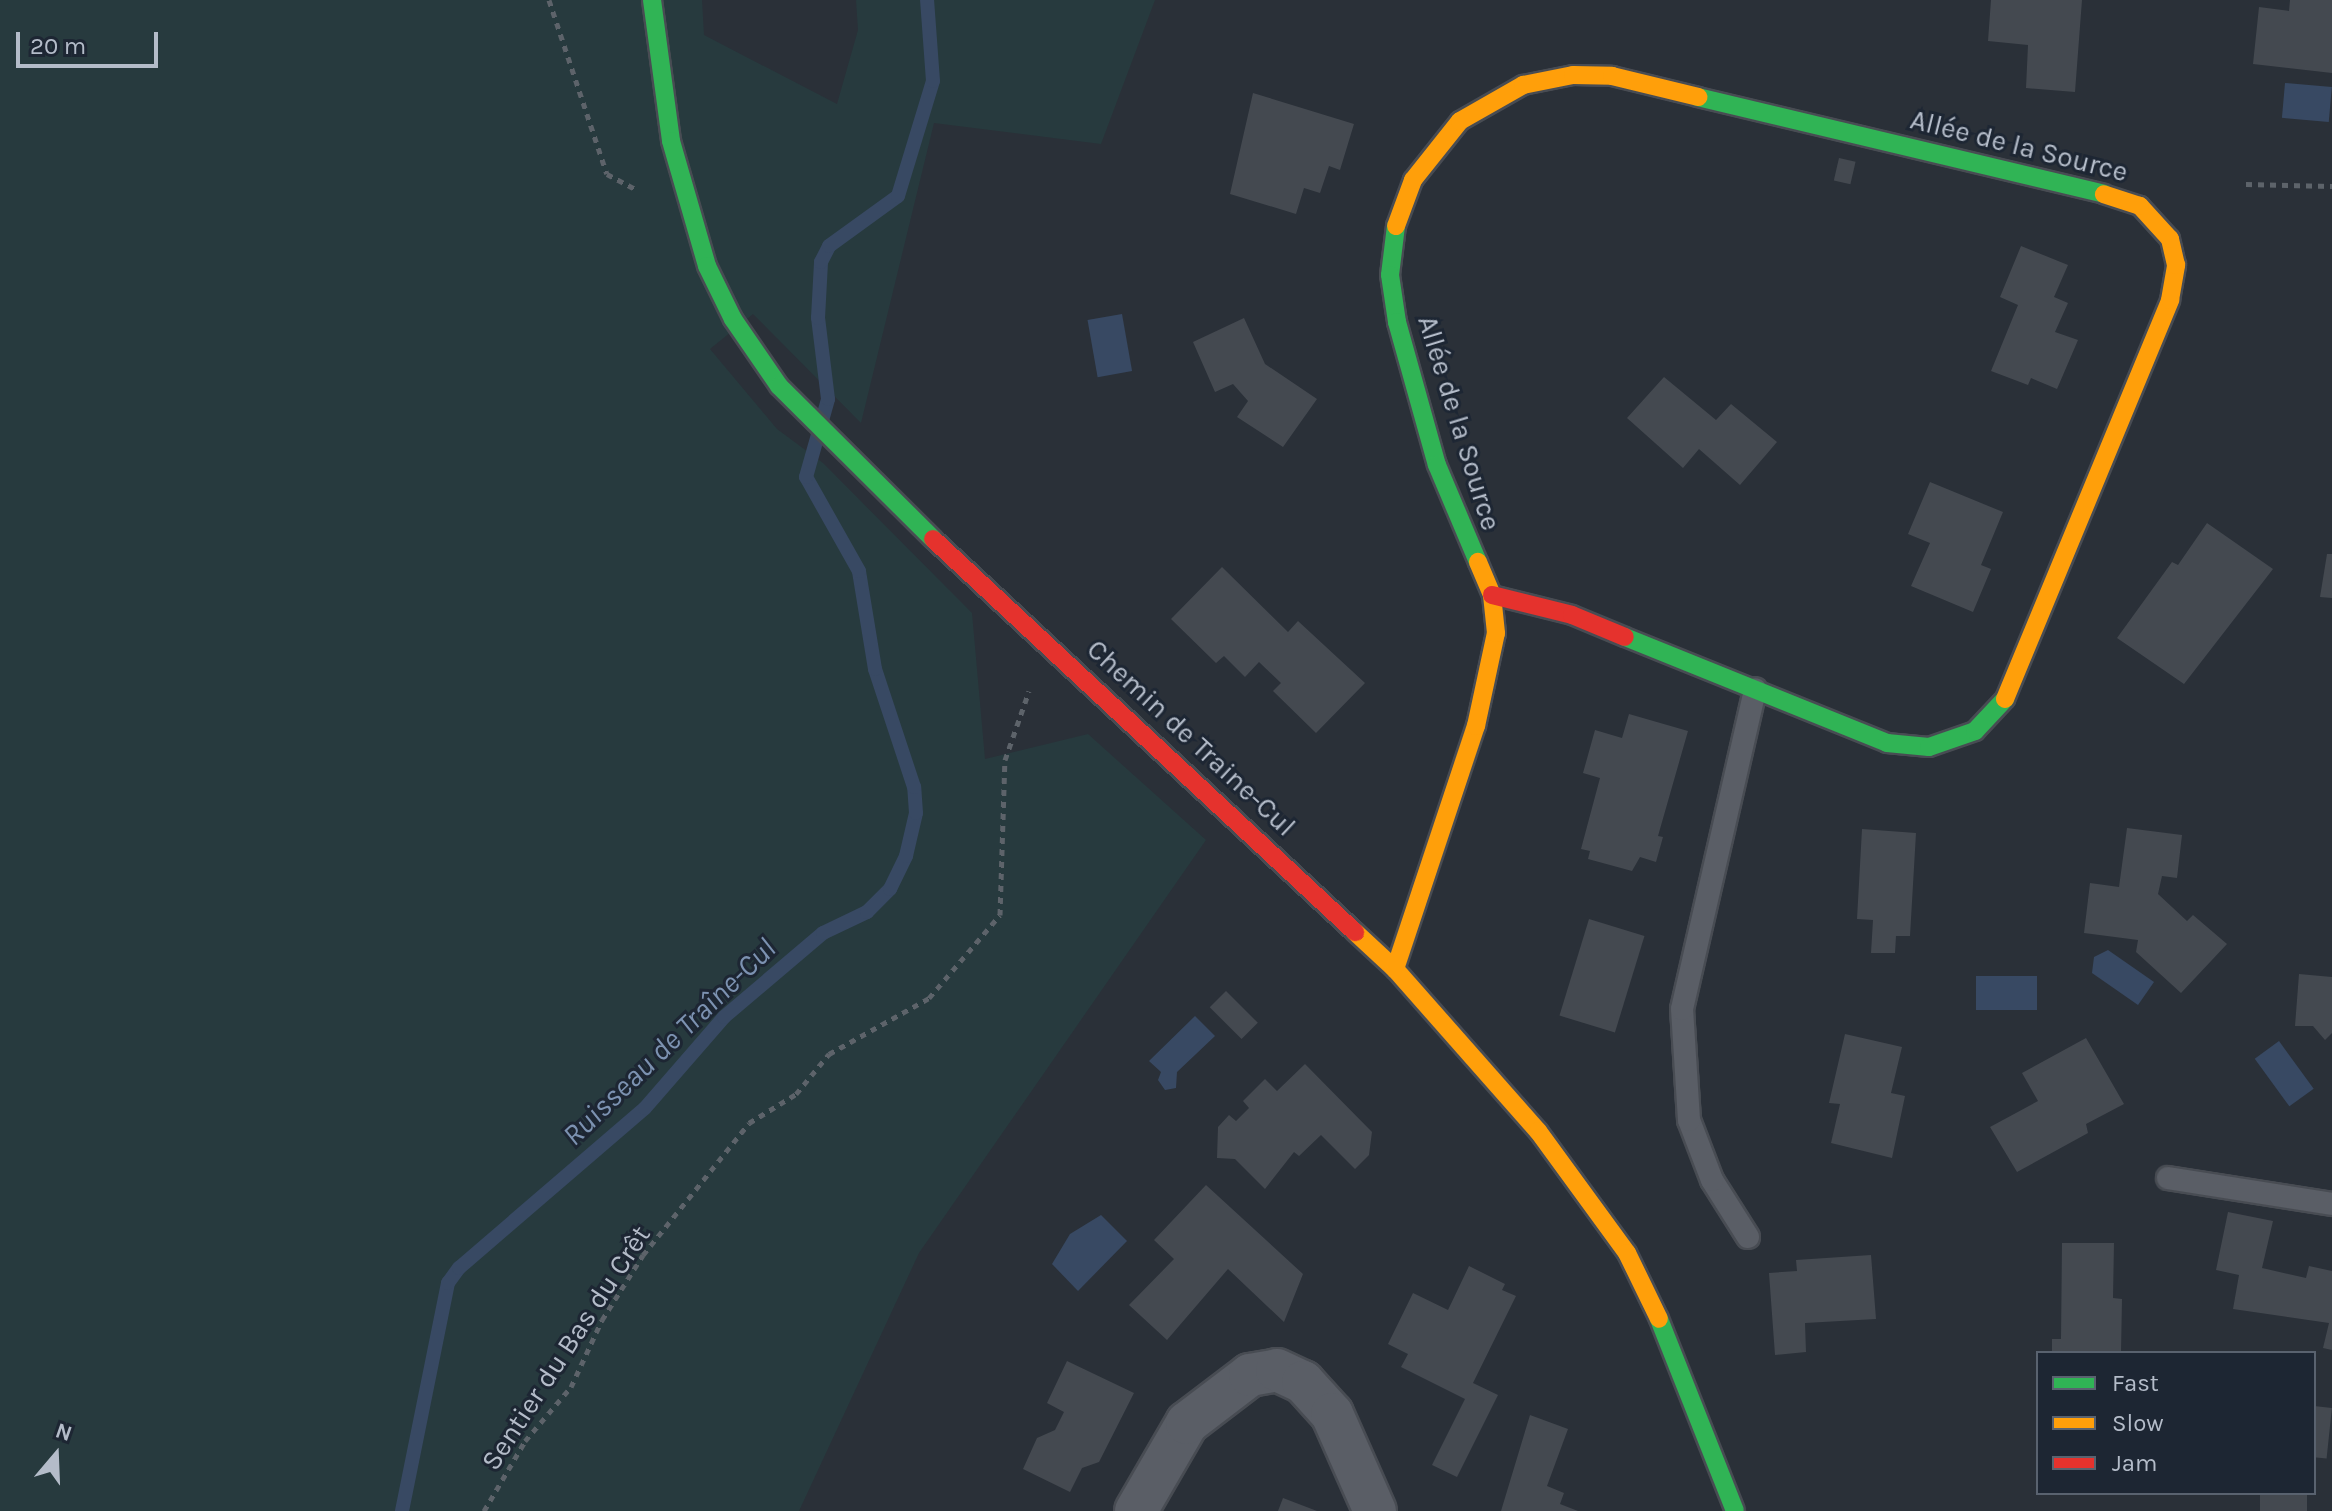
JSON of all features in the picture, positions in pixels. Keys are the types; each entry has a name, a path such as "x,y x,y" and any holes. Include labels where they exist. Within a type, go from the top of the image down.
{"street":[{"name":"Chemin de Traine-Cul","path":"652,0 671,141 707,266 733,319 779,386 849,460 1047,641 1395,969 1538,1131 1627,1253 1655,1309 1735,1511"},
{"name":"Allée de la Source","path":"1395,969 1476,726 1496,633 1492,595 1463,536 1437,465 1397,322 1390,275 1395,230 1413,180 1441,141 1477,108 1550,78 1612,76 2113,196 2140,206 2170,239 2175,281 2015,685 1997,712 1959,739 1914,747 1887,743 1572,615 1492,595"},
{"path":"1136,1511 1187,1423 1250,1375 1277,1370 1303,1382 1332,1414 1375,1511"}],"lane":[{"path":"1748,1237 1712,1180 1689,1120 1682,1009 1755,689"},
{"path":"2168,1178 2332,1204"}],"path":[{"path":"549,0 607,174 636,189 686,199"},
{"path":"2246,184 2332,186"},
{"name":"Sentier du Bas du Crêt","path":"484,1511 525,1441 571,1387 602,1320 643,1255 749,1123 796,1094 829,1054 929,998 1000,915 1005,760 1047,641"}],"green space":[{"path":"0,0 702,0 704,35 837,104 858,30 856,0 1155,0 1101,144 934,123 861,423 753,314 710,349 777,429 823,463 972,613 985,759 1088,734 1206,840 919,1253 799,1511 0,1511"}],"water":[{"path":"2285,83 2332,87 2329,122 2282,118"},
{"path":"1122,314 1132,371 1098,377 1088,320"},
{"path":"2108,950 2154,982 2138,1005 2092,973 2094,957"},
{"path":"1976,976 2037,976 2037,1010 1976,1010"},
{"path":"1195,1016 1215,1036 1177,1072 1176,1088 1165,1090 1158,1080 1161,1072 1149,1061"},
{"path":"2279,1041 2314,1089 2289,1106 2255,1059"},
{"path":"1101,1215 1127,1241 1078,1291 1052,1264 1070,1234"}],"building":[{"path":"1991,0 2082,0 2075,92 2026,88 2028,45 1988,41"},
{"path":"2290,0 2332,0 2332,73 2253,64 2259,7 2289,11"},
{"path":"1253,93 1354,124 1340,170 1329,166 1320,193 1304,188 1296,214 1230,194"},
{"path":"1839,158 1856,162 1850,184 1834,180"},
{"path":"2021,246 2068,265 2054,297 2068,303 2055,332 2078,340 2057,389 2031,378 2028,385 1991,371 2018,305 2000,297"},
{"path":"1244,318 1265,364 1317,399 1283,447 1237,417 1248,401 1233,384 1215,392 1193,342"},
{"path":"1664,377 1716,420 1731,404 1777,442 1740,485 1699,449 1683,468 1627,418"},
{"path":"1930,482 2003,512 1981,565 1991,569 1973,612 1911,586 1930,543 1908,534"},
{"path":"2207,523 2273,569 2184,684 2117,638 2172,562 2178,565"},
{"path":"2327,554 2332,554 2332,598 2320,597"},
{"path":"1222,567 1288,632 1298,621 1365,683 1316,733 1273,691 1281,683 1259,662 1245,677 1224,656 1216,663 1171,619"},
{"path":"1629,714 1688,731 1658,836 1663,837 1656,862 1640,857 1632,871 1588,859 1590,851 1581,849 1600,778 1583,773 1595,730 1622,738"},
{"path":"2127,828 2182,835 2177,878 2162,876 2158,894 2187,921 2193,915 2227,944 2181,993 2136,952 2138,940 2084,933 2090,883 2119,887"},
{"path":"1862,829 1916,833 1910,936 1896,936 1895,953 1871,953 1873,920 1857,919"},
{"path":"1589,919 1644,936 1615,1033 1559,1016"},
{"path":"2299,974 2332,977 2332,1033 2325,1040 2313,1026 2295,1026"},
{"path":"1226,991 1258,1023 1242,1039 1210,1007"},
{"path":"1845,1034 1902,1047 1891,1093 1905,1096 1892,1158 1831,1143 1840,1104 1829,1103"},
{"path":"2086,1038 2124,1104 2086,1124 2088,1133 2017,1172 1990,1127 2038,1101 2022,1073"},
{"path":"1305,1064 1372,1132 1369,1155 1355,1169 1321,1135 1299,1156 1294,1152 1265,1189 1235,1159 1217,1158 1218,1127 1229,1115 1236,1121 1249,1108 1243,1101 1265,1079 1277,1091"},
{"path":"1206,1185 1303,1274 1284,1322 1228,1269 1167,1340 1129,1305 1174,1259 1154,1240"},
{"path":"2228,1212 2273,1221 2262,1268 2306,1278 2309,1266 2332,1271 2332,1350 2323,1348 2329,1323 2233,1309 2239,1275 2216,1270"},
{"path":"2062,1243 2114,1243 2113,1298 2122,1299 2121,1351 2052,1351 2052,1339 2061,1339"},
{"path":"1871,1255 1876,1319 1805,1323 1806,1352 1775,1355 1769,1273 1797,1271 1796,1260"},
{"path":"1469,1266 1505,1284 1502,1290 1516,1296 1473,1383 1498,1395 1457,1477 1432,1465 1465,1399 1401,1367 1408,1354 1388,1344 1413,1293 1448,1310"},
{"path":"1067,1361 1134,1393 1099,1462 1082,1468 1070,1492 1023,1469 1037,1438 1055,1430 1064,1412 1047,1403"},
{"path":"2316,1406 2332,1408 2327,1459 2316,1457"},
{"path":"1530,1415 1568,1429 1547,1486 1564,1493 1560,1504 1578,1511 1501,1511"},
{"path":"2260,1495 2307,1495 2307,1511 2260,1511"},
{"path":"1283,1498 1317,1511 1278,1511"}],"waterway":[{"name":"Ruisseau de Traîne-Cul","path":"402,1511 448,1283 459,1268 645,1108 724,1017 823,933 867,912 890,889 906,856 916,813 914,787 875,669 859,571 806,477 828,399 818,318 821,262 829,246 898,196 933,81 927,0"}],"traffic: fast":[{"path":"652,0 671,141 707,266 733,319 779,386 933,539"},
{"path":"1698,97 2104,194"},
{"path":"1396,226 1390,275 1397,322 1437,465 1478,562"},
{"path":"1625,637 1887,743 1929,747 1975,731 2005,699"},
{"path":"1659,1319 1735,1511"}],"traffic: slow":[{"path":"1396,226 1413,180 1460,121 1523,85 1573,75 1612,76 1698,97"},
{"path":"2005,699 2170,300 2176,265 2170,239 2140,206 2104,194"},
{"path":"1395,969 1476,726 1496,633 1492,595 1478,562"},
{"path":"1355,932 1395,969 1538,1131 1627,1253 1659,1319"}],"traffic: jam":[{"path":"933,539 1355,932"},
{"path":"1492,595 1572,615 1625,637"}]}
